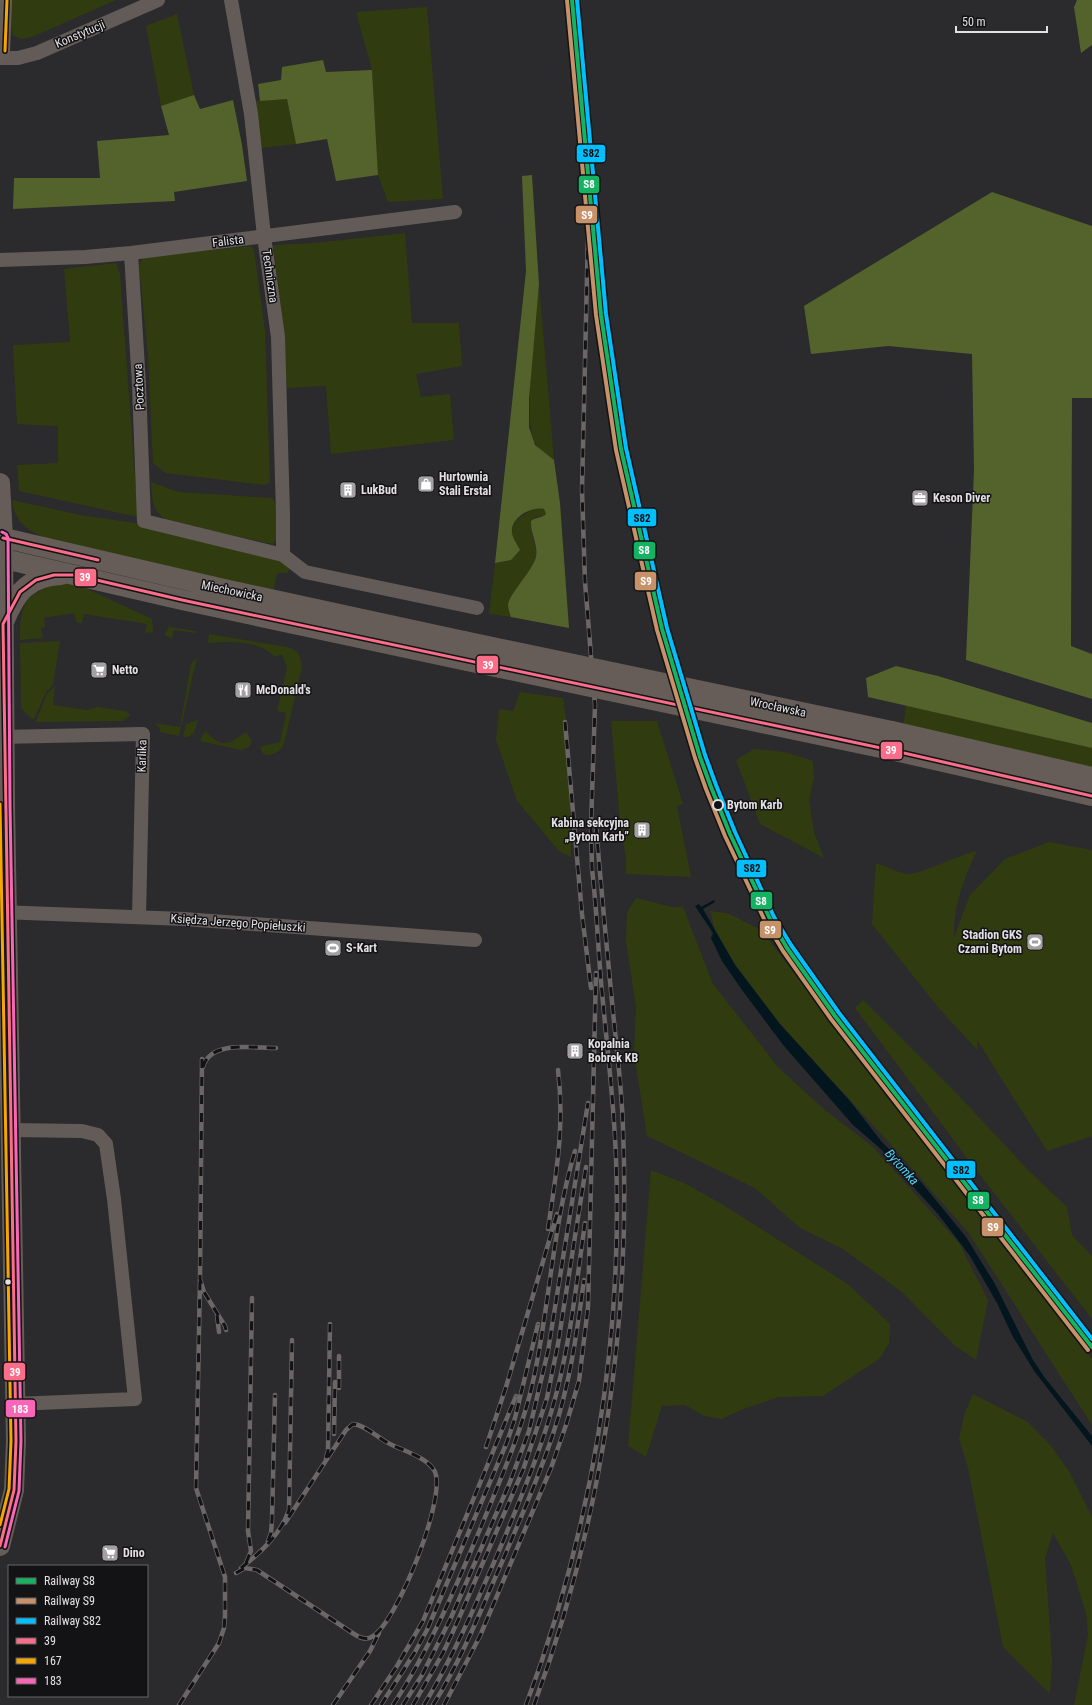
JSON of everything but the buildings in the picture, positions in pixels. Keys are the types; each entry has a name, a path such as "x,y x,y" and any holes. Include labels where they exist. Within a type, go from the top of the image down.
{"main road":[{"path":"0,51 2,0"},
{"path":"0,483 4,912 11,1130 6,1182 15,1404 14,1490 0,1546"},
{"name":"Miechowicka","path":"1,538 464,642"},
{"name":"Miechowicka","path":"1,558 302,626 467,661"},
{"path":"2,619 20,592 28,584 45,576 75,575"},
{"name":"Wrocławska","path":"464,642 892,731 1092,777"},
{"name":"Wrocławska","path":"467,661 895,751 1092,796"}],"street":[{"name":"Konstytucji","path":"0,58 18,58 37,53 158,0"},
{"name":"Techniczna","path":"231,0 251,114 264,236 278,337 283,514 282,555"},
{"name":"Falista","path":"0,260 85,257 455,212"},
{"name":"Pocztowa","path":"131,252 139,385 144,521 282,555"},
{"path":"282,555 305,572 477,608"},
{"name":"Karlika","path":"2,737 143,734 139,917"},
{"name":"Księdza Jerzego Popiełuszki","path":"4,912 139,917 475,940"},
{"path":"11,1130 82,1131 98,1135 106,1144 114,1199 135,1399 15,1404"}],"green space":[{"path":"11,0 116,0 32,37 21,39 13,35 11,26"},
{"path":"1077,0 1092,0 1092,45 1081,53 1074,7"},
{"path":"427,7 443,199 388,202 378,175 372,70 356,12"},
{"path":"177,14 194,95 161,106 146,26"},
{"path":"323,60 326,72 372,70 378,175 336,181 327,139 296,144 287,99 260,101 258,84 281,80 282,67"},
{"path":"194,95 200,109 233,100 242,145 247,181 174,192 175,201 13,209 14,178 100,178 97,141 169,135 161,106"},
{"path":"287,99 296,144 260,148 253,101"},
{"path":"532,175 539,284 529,399 529,427 535,445 554,460 560,503 569,628 511,617 508,608 509,601 535,560 536,545 531,521 546,514 544,509 533,509 528,511 522,514 514,522 512,533 520,550 511,560 495,563 526,271 522,176"},
{"path":"992,192 1092,226 1092,398 1072,398 1071,646 1092,654 1092,699 966,660 974,470 972,354 888,346 811,354 804,306"},
{"path":"405,233 412,323 459,323 462,366 416,374 421,397 450,394 454,440 331,454 326,386 287,388 282,317 273,245 314,243"},
{"path":"251,246 254,251 265,330 270,483 264,485 166,473 153,463 148,355 139,266 143,257"},
{"path":"116,263 120,274 138,517 19,491 17,465 58,463 58,426 17,424 13,345 70,342 64,269"},
{"path":"539,284 554,460 536,445 532,433 530,415 531,368"},
{"path":"151,482 178,492 272,498 276,505 277,539 272,544 167,521 155,508"},
{"path":"12,500 80,515 142,524 270,553 290,567 288,573 277,573 273,594 50,540 36,534 24,526 16,515"},
{"path":"538,508 544,509 546,514 535,517 533,524 532,534 536,549 535,560 533,566 509,600 508,607 511,617 489,614 495,563 511,560 514,541 511,531 516,520 531,510"},
{"path":"61,582 83,587 152,619 153,632 145,633 147,624 84,614 82,623 77,623 74,613 44,618 45,627 41,628 43,638 20,640 21,616 27,601 39,591"},
{"path":"169,627 196,631 196,633 174,630 172,639 165,635"},
{"path":"209,634 287,647 294,649 298,654 302,667 284,744 275,753 268,755 264,754 260,747 280,742 286,713 277,711 287,667 282,654 274,657 269,651 261,647 243,643 208,643"},
{"path":"60,641 53,685 46,692 34,719 32,719 21,708 20,643"},
{"path":"197,657 179,736 160,732 159,727 154,723 180,727 191,664"},
{"path":"896,666 938,676 1092,723 1092,748 868,697 866,678"},
{"path":"55,686 53,705 87,710 97,707 125,711 131,715 122,721 37,722 36,721 47,694"},
{"path":"520,692 563,698 569,740 571,857 559,851 517,801 496,740 499,709 513,711"},
{"path":"906,705 1092,748 1092,770 903,727"},
{"path":"198,720 194,732 190,736 183,737 186,724"},
{"path":"611,721 657,721 683,804 677,806 691,877 626,874 626,858 621,832"},
{"path":"205,731 215,740 224,743 233,740 246,732 252,741 249,747 241,750 200,741"},
{"path":"754,749 785,752 813,761 814,778 809,799 814,832 824,858 760,824 736,760"},
{"path":"1049,842 1092,850 1092,1136 1047,1151 977,1040 977,1050 937,1006 872,924 876,863 902,873 912,874 977,851 968,871 957,904 954,937 970,895 1005,859"},
{"path":"636,898 672,907 683,907 713,984 778,1067 826,1111 872,1146 959,1243 988,1300 976,1360 954,1345 902,1292 843,1249 800,1228 755,1188 647,1136 634,1054 636,1007 626,942 627,912"},
{"path":"710,911 727,913 761,930 1092,1359 1092,1425 968,1232 893,1147 780,1024 735,964 715,930"},
{"path":"863,1000 959,1096 1027,1169 1067,1207 1072,1235 1092,1256 1092,1319 970,1162 855,1008"},
{"path":"651,1170 684,1183 722,1204 849,1285 890,1324 889,1343 879,1359 823,1396 779,1397 743,1409 722,1419 704,1416 685,1405 662,1406 646,1457 628,1446"},
{"path":"973,1394 1028,1422 1051,1446 1069,1471 1092,1517 1092,1705 1074,1705 1088,1635 1086,1613 1071,1565 1053,1533 1045,1558 1052,1660 1050,1694 1003,1647 968,1468 959,1438 965,1412"}],"water":[{"name":"Bytomka","path":"714,900 715,902 703,909 735,965 780,1024 850,1101 881,1141 921,1182 966,1237 995,1284 1033,1360 1045,1378 1092,1436 1092,1446 1035,1372 1013,1337 997,1303 970,1256 938,1214 882,1150 853,1125 784,1046 742,990 722,961 711,938 713,933 695,906 699,904 701,907"}],"railway":[{"path":"526,1705 549,1639 568,1573 585,1505 598,1436 608,1367 614,1297 617,1228 615,1137 592,869 591,826 595,705 585,582 582,490 589,191"},
{"path":"565,722 582,914 591,988"},
{"path":"534,1705 558,1635 578,1565 594,1494 607,1422 616,1349 622,1276 624,1202 622,1114 596,825"},
{"path":"444,1705 480,1636 551,1468 579,1381 588,1307 596,973"},
{"path":"203,1067 207,1058 223,1049 234,1047 276,1048"},
{"path":"202,1059 200,1279 204,1292 226,1330"},
{"path":"548,1229 559,1150 561,1111 558,1070"},
{"path":"403,1705 422,1675 450,1620 510,1482 529,1431 548,1351 588,1103"},
{"path":"393,1705 419,1662 451,1596 504,1472 518,1434 534,1377 562,1207 575,1151"},
{"path":"413,1705 443,1653 456,1625 523,1470 547,1398 558,1344 586,1167"},
{"path":"486,1447 506,1387 557,1214"},
{"path":"424,1705 447,1664 476,1603 519,1502 546,1429 557,1391 566,1349 585,1223"},
{"path":"179,1705 219,1643 224,1628 225,1616 225,1577 196,1488 200,1279"},
{"path":"433,1705 452,1672 476,1621 528,1502 541,1468 564,1396 576,1338 584,1280"},
{"path":"246,1563 251,1551 248,1531 252,1298"},
{"path":"217,1315 219,1332"},
{"path":"326,1458 328,1451 330,1324"},
{"path":"381,1705 415,1652 427,1630 507,1442 515,1418 538,1324"},
{"path":"241,1568 275,1535 281,1527 289,1510 292,1340"},
{"path":"339,1356 339,1388"},
{"path":"334,1434 335,1382"},
{"path":"268,1541 271,1533 272,1520 275,1395"},
{"path":"371,1705 397,1666 423,1621 516,1396"},
{"path":"236,1573 245,1568 257,1570 361,1638 371,1638 383,1626 395,1607 418,1556 428,1529 434,1504 437,1483 434,1470 426,1461 386,1442 363,1427 353,1424 346,1430 285,1523"},
{"path":"333,1705 370,1651 379,1633"}],"rail line":[{"name":"S9","path":"567,0 596,315 616,450 657,630 695,758 706,789 725,836 765,921 783,951 831,1019 1088,1350"},
{"name":"S8","path":"572,0 601,315 621,449 662,629 700,757 711,787 730,834 770,919 787,948 835,1016 1092,1347"},
{"name":"S82","path":"577,0 606,314 626,448 667,628 705,755 716,785 735,832 774,917 791,945 839,1013 1092,1339"}],"transit line":[{"name":"167","path":"5,51 7,0"},
{"name":"183","path":"2,532 6,534 8,538 10,804 21,1441 19,1491 5,1547"},
{"name":"39","path":"3,538 98,560"},
{"name":"39","path":"0,1546 14,1490 16,1441 3,624 20,592 36,580 54,575 75,575 182,600 895,751 1092,796"},
{"name":"167","path":"0,804 11,1441 9,1489 0,1525"}],"place":[{"name":"Hurtownia Stali Erstal","path":"426,484"},
{"name":"LukBud","path":"348,490"},
{"name":"Keson Diver","path":"920,498"},
{"name":"Netto","path":"99,670"},
{"name":"McDonald's","path":"243,690"},
{"name":"Bytom Karb","path":"718,805"},
{"name":"Kabina sekcyjna „Bytom Karb”","path":"642,830"},
{"name":"Stadion GKS Czarni Bytom","path":"1035,942"},
{"name":"S-Kart","path":"333,948"},
{"name":"Kopalnia Bobrek KB","path":"575,1051"},
{"name":"Dino","path":"110,1553"}]}
